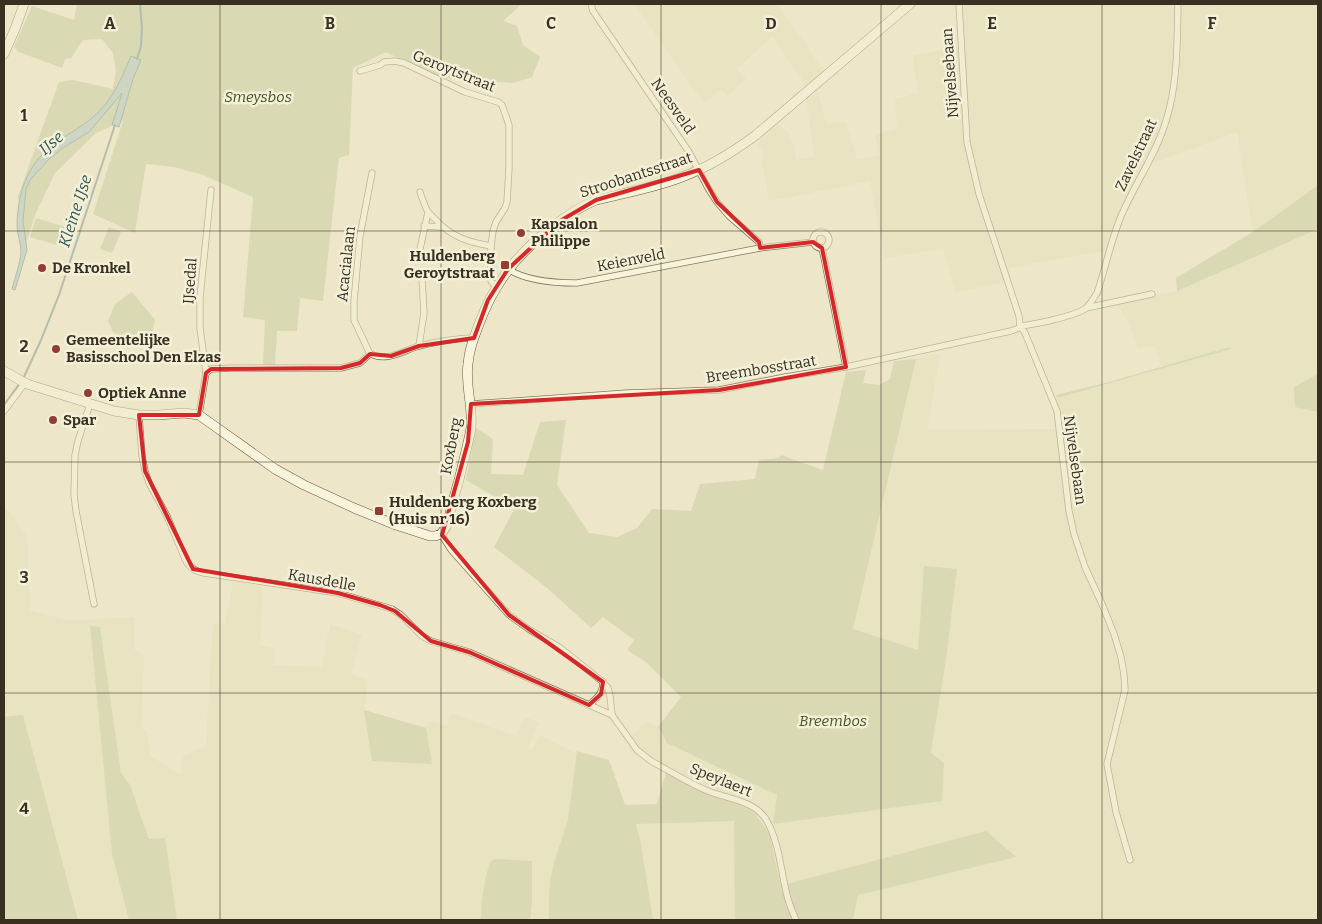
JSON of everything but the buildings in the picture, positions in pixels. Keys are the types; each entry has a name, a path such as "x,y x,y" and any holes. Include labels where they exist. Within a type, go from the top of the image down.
{"street":[{"path":"4,54 24,4"},
{"name":"Neesveld","path":"591,4 592,12 689,152 717,202 729,216 759,242 760,248"},
{"name":"Stroobantsstraat","path":"496,287 518,256 567,215 596,200 666,182 699,170 734,152 910,4"},
{"name":"Nijvelsebaan","path":"959,4 968,142 979,194 1019,316 1020,326 1025,333 1057,410 1074,534 1085,567 1114,634 1121,657 1125,690 1107,764 1116,812 1130,860"},
{"name":"Zavelstraat","path":"1086,308 1097,294 1122,214 1149,162 1166,121 1175,74 1178,4"},
{"name":"Geroytstraat","path":"360,70 380,65 384,62 395,61 404,63 465,92 498,102 502,105 509,125 508,193 505,208 496,222 493,231 491,246 491,281 496,287"},
{"name":"Acacialaan","path":"370,354 354,320 354,301 360,236 372,173"},
{"name":"IJsedal","path":"199,415 206,373 200,328 200,297 211,190"},
{"path":"420,192 428,212 451,234 491,246"},
{"path":"420,249 428,212"},
{"path":"424,226 442,227"},
{"path":"813,242 815,235 819,233 826,235 828,241 826,246 822,248"},
{"path":"760,248 813,242"},
{"path":"813,242 815,246 822,248"},
{"name":"Keienveld","path":"508,269 519,276 559,283 577,283 760,248"},
{"path":"822,248 846,367"},
{"path":"419,346 424,313 422,279"},
{"name":"Koxberg","path":"441,534 446,527 468,442 472,416 467,365 483,313 496,287"},
{"path":"1020,326 1055,319 1086,308 1152,294"},
{"name":"Breembosstraat","path":"471,404 627,393 719,390 846,367 1011,331 1020,326"},
{"path":"206,373 211,369 341,368 360,363 370,354 378,357 392,356 419,346 474,338"},
{"path":"4,372 22,382 114,411 139,415 184,413 199,415 275,469 304,485 396,525 430,536 441,534 452,551 509,615 559,647 603,682 601,694 589,705 612,715"},
{"path":"4,411 22,382"},
{"path":"90,404 75,455 74,495 94,604"},
{"name":"Kausdelle","path":"139,415 142,456 147,477 167,516 185,560 193,569 204,573 338,593 395,611 422,636 431,641 469,652 589,705"},
{"name":"Speylaert","path":"603,682 608,688 612,715 637,750 651,761 709,791 745,802 756,808 764,816 770,826 786,893 796,920"}],"highlighted area":[{"path":"699,170 717,202 759,242 760,248 813,242 822,248 846,367 719,390 471,404 468,442 442,535 509,615 603,682 601,694 589,705 469,652 431,641 395,611 380,605 338,593 193,569 145,471 139,415 199,415 206,373 211,369 341,368 360,363 370,354 391,356 419,346 474,338 488,300 508,269 560,221 596,200"}],"shaded area":[{"path":"634,4 777,4 824,71 806,85 772,36 737,69 746,79 727,96 721,89 704,103"},
{"path":"962,4 1318,4 1318,185 1253,232 1237,132 1151,164 1127,207 1113,249 1009,268 1011,281 956,292 943,248 885,258 870,181 769,201 762,161 764,154 757,144 777,124 787,131 794,145 796,160 815,156 806,99 818,92 826,124 846,122 857,160 880,155 875,135 897,129 895,99 918,93 913,56 964,45"},
{"path":"1318,229 1318,374 1294,387 1295,407 1318,412 1318,920 177,920 165,839 149,839 130,785 121,773 100,627 90,626 112,854 129,920 79,920 23,716 4,717 4,509 10,512 27,536 30,610 68,621 134,617 134,649 144,656 141,728 147,730 150,756 181,775 182,760 185,755 206,746 213,623 225,624 233,582 262,586 260,645 274,648 275,665 322,667 330,624 362,635 351,674 368,680 364,710 432,764 426,728 430,721 447,726 452,713 515,736 525,717 539,723 528,747 532,751 540,735 576,753 609,760 624,805 658,805 667,774 654,767 656,762 645,754 631,736 647,722 658,727 667,743 778,795 773,823 931,754 946,660 957,570 924,566 918,650 853,629 916,359 940,354 927,430 1056,429 1054,412 1049,400 1162,369 1155,345 1138,348 1127,319 1117,305 1177,291"}],"green space":[{"name":"Smeysbos","path":"77,4 522,4 503,21 517,26 523,45 540,57 532,77 513,83 439,78 386,52 353,68 349,155 339,158 323,301 300,298 297,331 277,331 275,365 263,365 265,320 243,317 253,197 203,175 174,167 146,164 135,233 93,214 123,121 96,133 55,173 35,215 25,246 18,196 59,82 73,80 113,89 116,69 113,53 102,39 83,40 71,58 65,59 62,68 19,52 14,47 32,6 74,20"},
{"path":"1318,185 1318,229 1177,291 1176,278 1253,232"},
{"path":"36,218 69,228 63,247 30,237"},
{"path":"109,227 121,232 112,253 100,249"},
{"path":"132,292 155,320 149,347 128,340 113,332 108,321 115,304"},
{"path":"1230,347 1231,349 1057,398 1056,395 1109,382"},
{"name":"Breembos","path":"916,359 853,629 918,650 924,566 957,569 946,660 931,753 944,763 942,801 773,824 777,795 667,743 658,727 681,697 646,662 627,650 634,640 603,617 591,628 546,587 494,547 515,508 466,480 476,428 493,439 491,474 523,475 540,422 566,420 557,485 589,533 617,537 637,528 652,509 691,511 700,484 755,479 759,460 779,458 781,455 823,470 846,372 866,370 863,383 879,385 890,379 894,361"},
{"path":"1318,374 1318,412 1295,407 1294,387"},
{"path":"90,626 100,627 121,773 130,785 149,839 165,838 177,920 129,920 112,854"},
{"path":"364,710 426,728 432,764 372,761"},
{"path":"23,715 78,920 4,920 4,717"},
{"path":"577,751 609,760 625,805 657,804 666,773 694,789 743,806 755,813 770,835 777,870 792,920 735,920 734,821 636,824 653,920 549,920 550,881 568,820"},
{"path":"986,831 1016,857 858,895 853,920 797,920 787,884"},
{"path":"495,859 532,861 530,920 481,920 486,876 490,862"}],"water":[{"path":"131,56 141,60 133,79 119,127 112,125 122,93 89,132 48,160 31,179 26,189 23,221 27,250 15,290 12,289 21,252 17,226 19,204 24,184 30,171 43,153 100,111 116,89"}],"waterway":[{"name":"IJse","path":"137,59 141,46 142,28 140,4"},
{"name":"Kleine IJse","path":"23,379 59,295 115,125"},
{"name":"Kleine IJse","path":"4,405 20,383"}],"place":[{"name":"Kapsalon Philippe","path":"521,233"},
{"name":"Huldenberg Geroytstraat","path":"505,265"},
{"name":"De Kronkel","path":"42,268"},
{"name":"Gemeentelijke Basisschool Den Elzas","path":"56,349"},
{"name":"Optiek Anne","path":"88,393"},
{"name":"Spar","path":"53,420"},
{"name":"Huldenberg Koxberg (Huis nr 16)","path":"379,511"}]}
